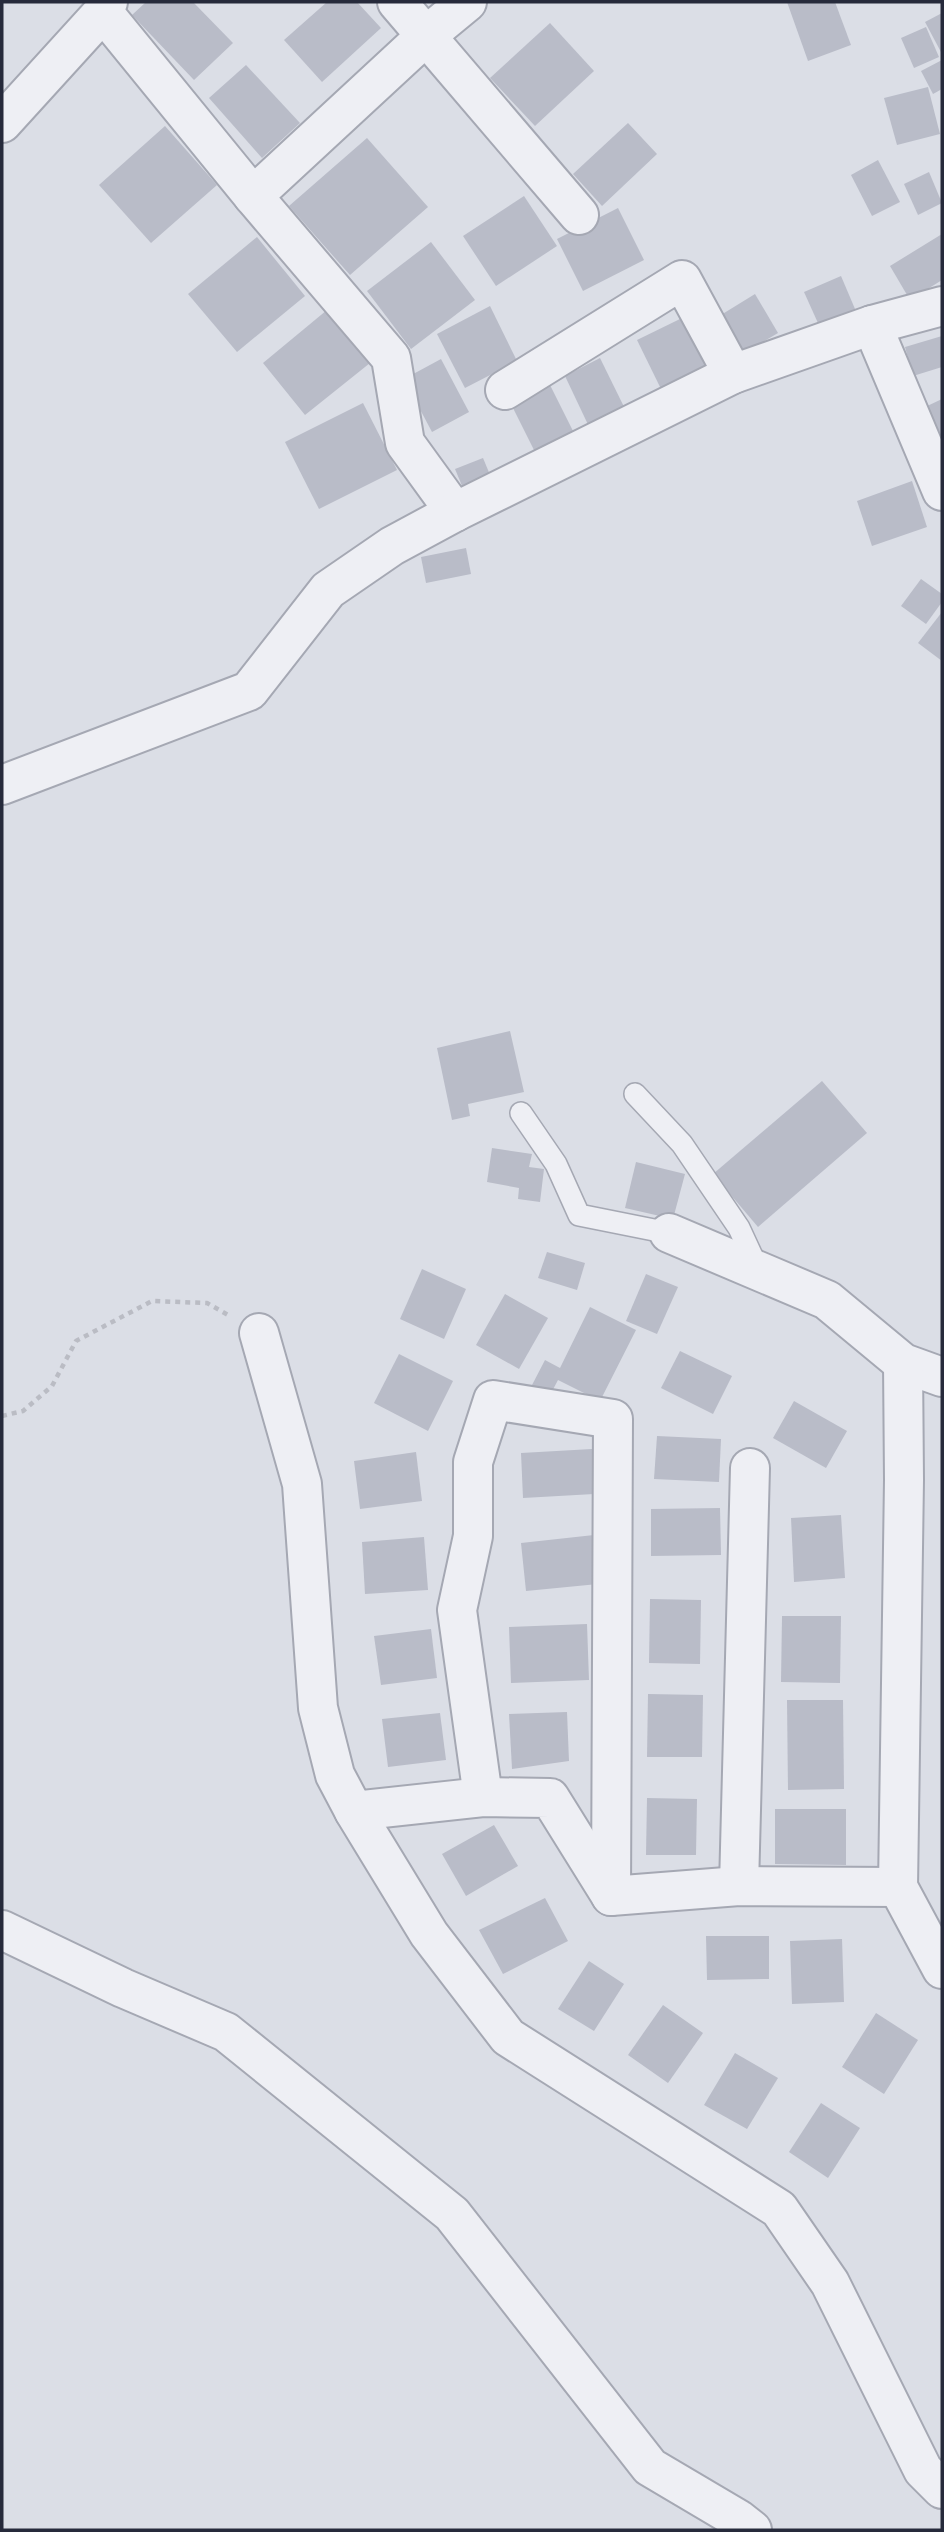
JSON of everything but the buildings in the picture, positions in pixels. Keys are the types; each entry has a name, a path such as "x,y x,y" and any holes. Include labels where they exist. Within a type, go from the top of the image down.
{"street":[{"path":"397,2 579,215"},
{"path":"254,196 427,35 467,2"},
{"path":"2,123 106,7 254,196 391,358 405,443 455,512"},
{"path":"505,390 682,280 733,374"},
{"path":"2,785 249,691 328,590 393,546 455,512 733,374 872,325 942,306"},
{"path":"872,325 942,491"},
{"path":"669,1233 827,1300 903,1363 942,1377"},
{"path":"259,1333 302,1484 318,1707 335,1775 355,1811 429,1934 508,2037 779,2209 830,2283 923,2470 942,2489"},
{"path":"903,1363 904,1480 898,1887 942,1969"},
{"path":"483,1797 457,1610 473,1535 473,1462 493,1400 614,1419 611,1896"},
{"path":"739,1886 750,1468"},
{"path":"355,1811 483,1797 550,1798 611,1896"},
{"path":"611,1896 739,1886 898,1887"},
{"path":"2,1930 123,1988 226,2032 452,2214 650,2466 752,2530"}],"lane":[{"path":"635,1094 682,1144 739,1228 759,1271"},
{"path":"521,1113 556,1164 579,1215 669,1233"}],"path":[{"path":"2,1416 23,1411 52,1386 76,1341 152,1301 207,1303 259,1333"}]}
